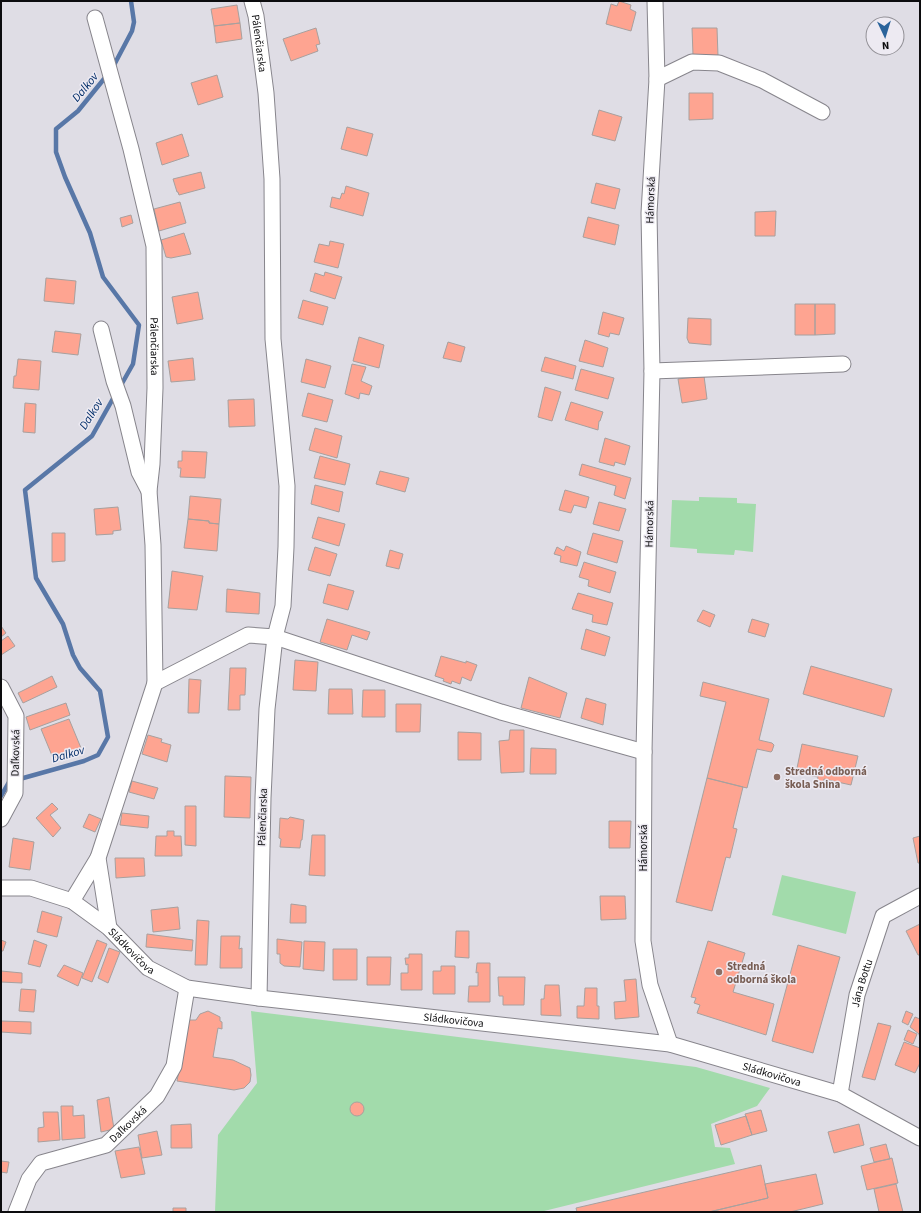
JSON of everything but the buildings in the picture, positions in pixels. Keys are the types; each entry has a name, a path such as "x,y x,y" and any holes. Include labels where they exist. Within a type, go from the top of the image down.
{"street":[{"name":"Pálenčiarska","path":"252,1 256,16 266,93 272,179 273,339 287,486 283,606 275,637 267,709 263,798 259,998"},
{"name":"Hámorská","path":"655,1 658,80 648,213 652,371 644,752 643,941 650,985 670,1044"},
{"name":"Pálenčiarska","path":"72,901 98,858 155,683 153,545 149,491 152,464 155,388 154,246 131,149 95,18"},
{"path":"658,80 692,62 719,63 762,80 822,112"},
{"path":"101,329 114,381 123,406 139,472 149,491"},
{"path":"652,371 843,364"},
{"path":"155,683 248,635 275,637 500,712 644,752"},
{"name":"Daľkovská","path":"1,687 16,716 15,793 1,819"},
{"name":"Pálenčiarska","path":"98,858 109,928"},
{"name":"Sládkovičova","path":"1,888 31,888 72,901 109,928 148,968 186,988 259,998 670,1044 840,1094 920,1138"},
{"name":"Jána Bottu","path":"840,1094 857,995 883,916 920,896"},
{"name":"Daľkovská","path":"16,1212 29,1179 41,1162 106,1145 157,1096 174,1066 186,988"}],"green space":[{"path":"699,497 737,498 737,503 756,504 753,552 735,550 734,555 697,553 697,549 670,547 672,500 699,501"},
{"path":"782,875 856,892 846,934 772,915"},
{"path":"251,1011 696,1067 770,1088 757,1106 711,1124 715,1147 730,1148 735,1164 540,1212 215,1212 218,1135 257,1083"}],"waterway":[{"name":"Dalkov","path":"113,67 132,31 134,22 131,1"},
{"name":"Dalkov","path":"108,74 78,111 56,129 56,152 65,177 90,233 103,277 139,325 133,364 120,387"},
{"name":"Dalkov","path":"1,796 9,782 84,761 98,755 108,737 100,691 80,668 73,655 63,624 36,578 25,490 92,436 115,395"}],"place":[{"name":"Stredná odborná škola Snina","path":"777,777"},
{"name":"Stredná odborná škola","path":"719,972"}]}
